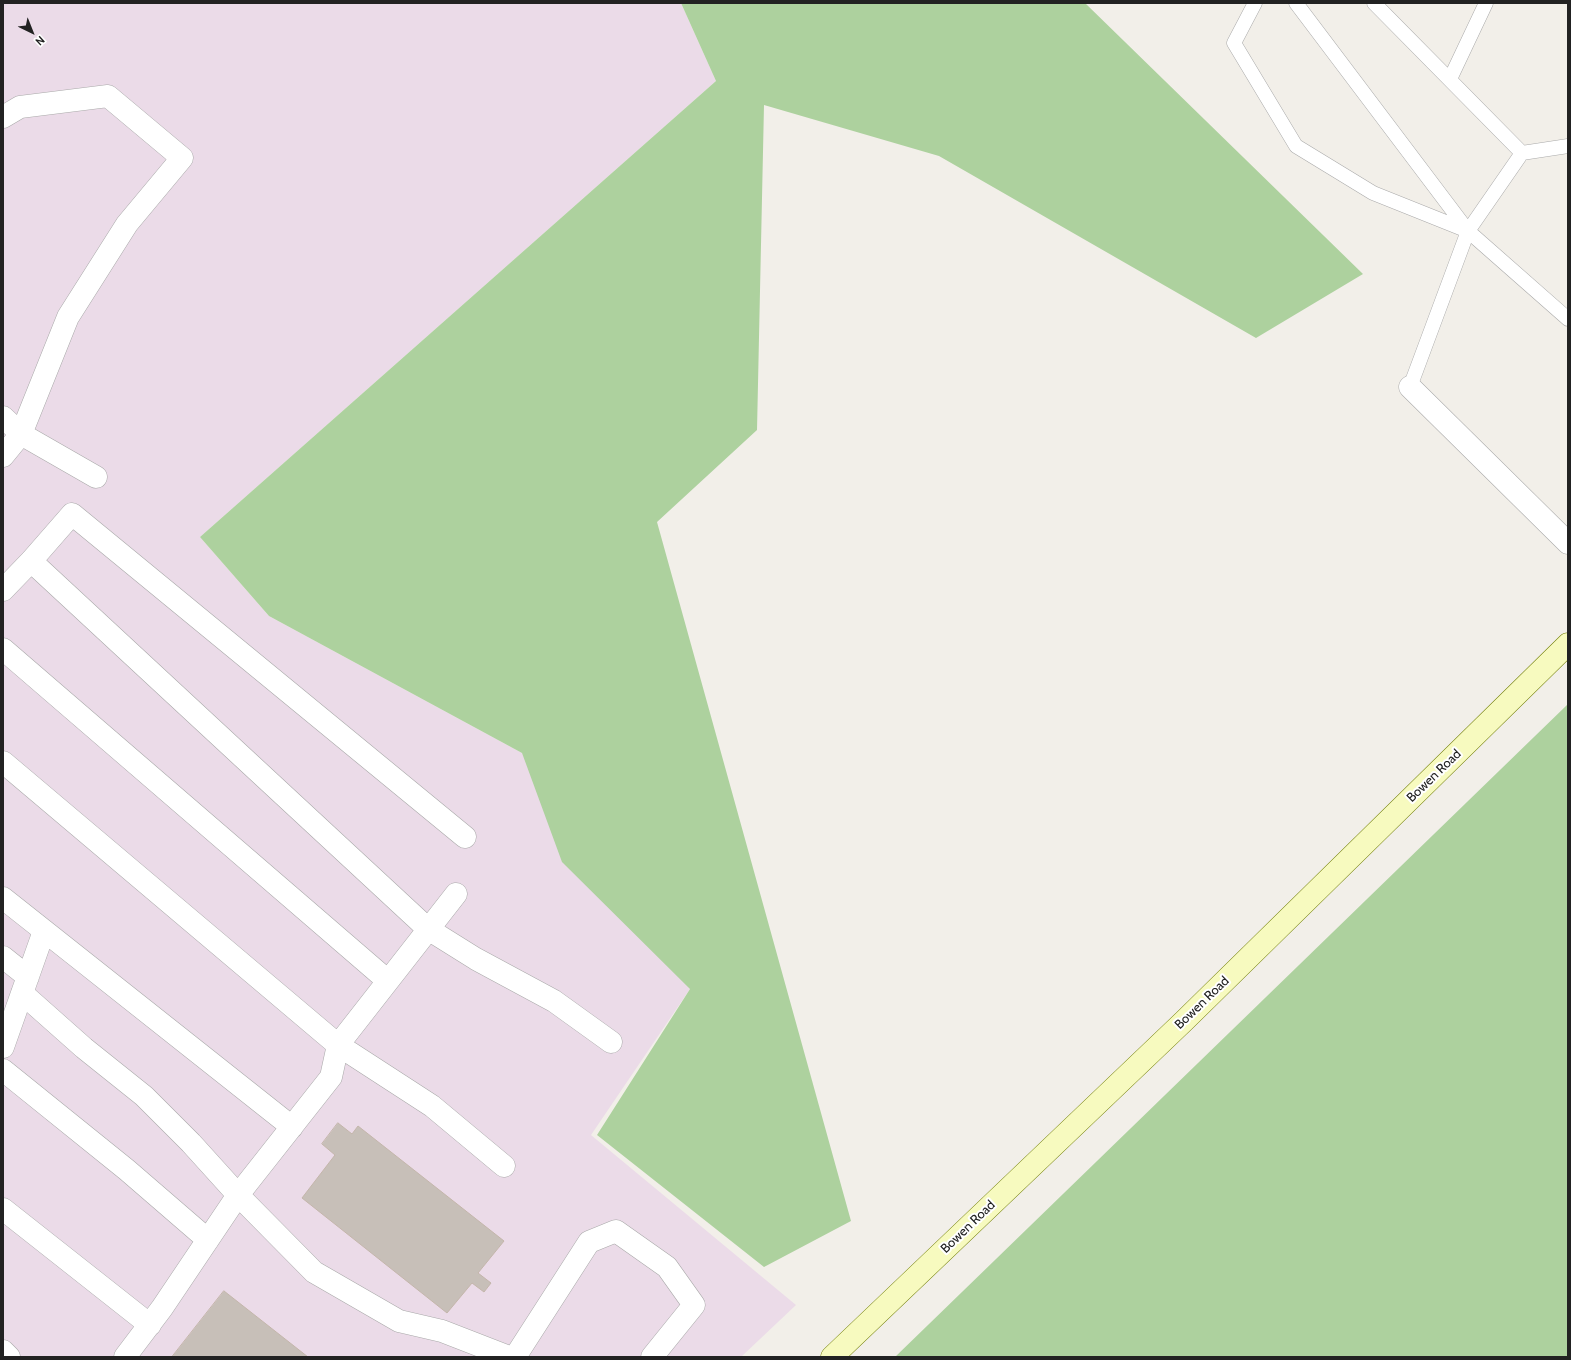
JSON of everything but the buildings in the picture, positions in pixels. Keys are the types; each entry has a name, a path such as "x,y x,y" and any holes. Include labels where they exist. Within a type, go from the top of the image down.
{"main road":[{"name":"Bowen Road","path":"832,1357 1184,1021 1568,644"}],"street":[{"path":"3,117 20,107 108,96 182,158 127,224 68,317 21,434 3,456"},
{"path":"1410,387 1568,543"},
{"path":"3,417 21,434 96,477"},
{"path":"3,590 31,561 72,514 465,837"},
{"path":"31,561 428,929 476,959 554,1001 611,1042"},
{"path":"3,649 388,981"},
{"path":"3,762 338,1045 432,1106 504,1166"},
{"path":"125,1357 150,1325 238,1196 331,1076 338,1045 456,894"},
{"path":"3,898 292,1127"},
{"path":"3,1046 44,930"},
{"path":"3,957 25,985 84,1048 144,1096 191,1143 238,1196 314,1272 399,1321 442,1331 510,1357"},
{"path":"3,1070 127,1170 208,1240"},
{"path":"3,1209 150,1325"},
{"path":"515,1357 589,1242 616,1231 667,1266 694,1305 652,1357"},
{"path":"3,1351 10,1357"}],"lane":[{"path":"1255,3 1234,43 1296,146 1373,193 1468,231"},
{"path":"1296,3 1468,231 1568,319"},
{"path":"1374,3 1522,153"},
{"path":"1450,80 1486,3"},
{"path":"1410,387 1468,231 1522,153 1568,146"}],"shaded area":[{"path":"3,3 681,3 716,81 200,537 269,616 522,753 690,989 591,1135 796,1305 741,1357 3,1357"}],"green space":[{"path":"681,3 1085,3 1363,274 1256,338 939,156 764,105 757,430 657,522 851,1221 764,1267 597,1135 690,989 562,862 522,753 269,616 200,537 716,81"},
{"path":"1568,704 1568,1357 895,1357"}]}
